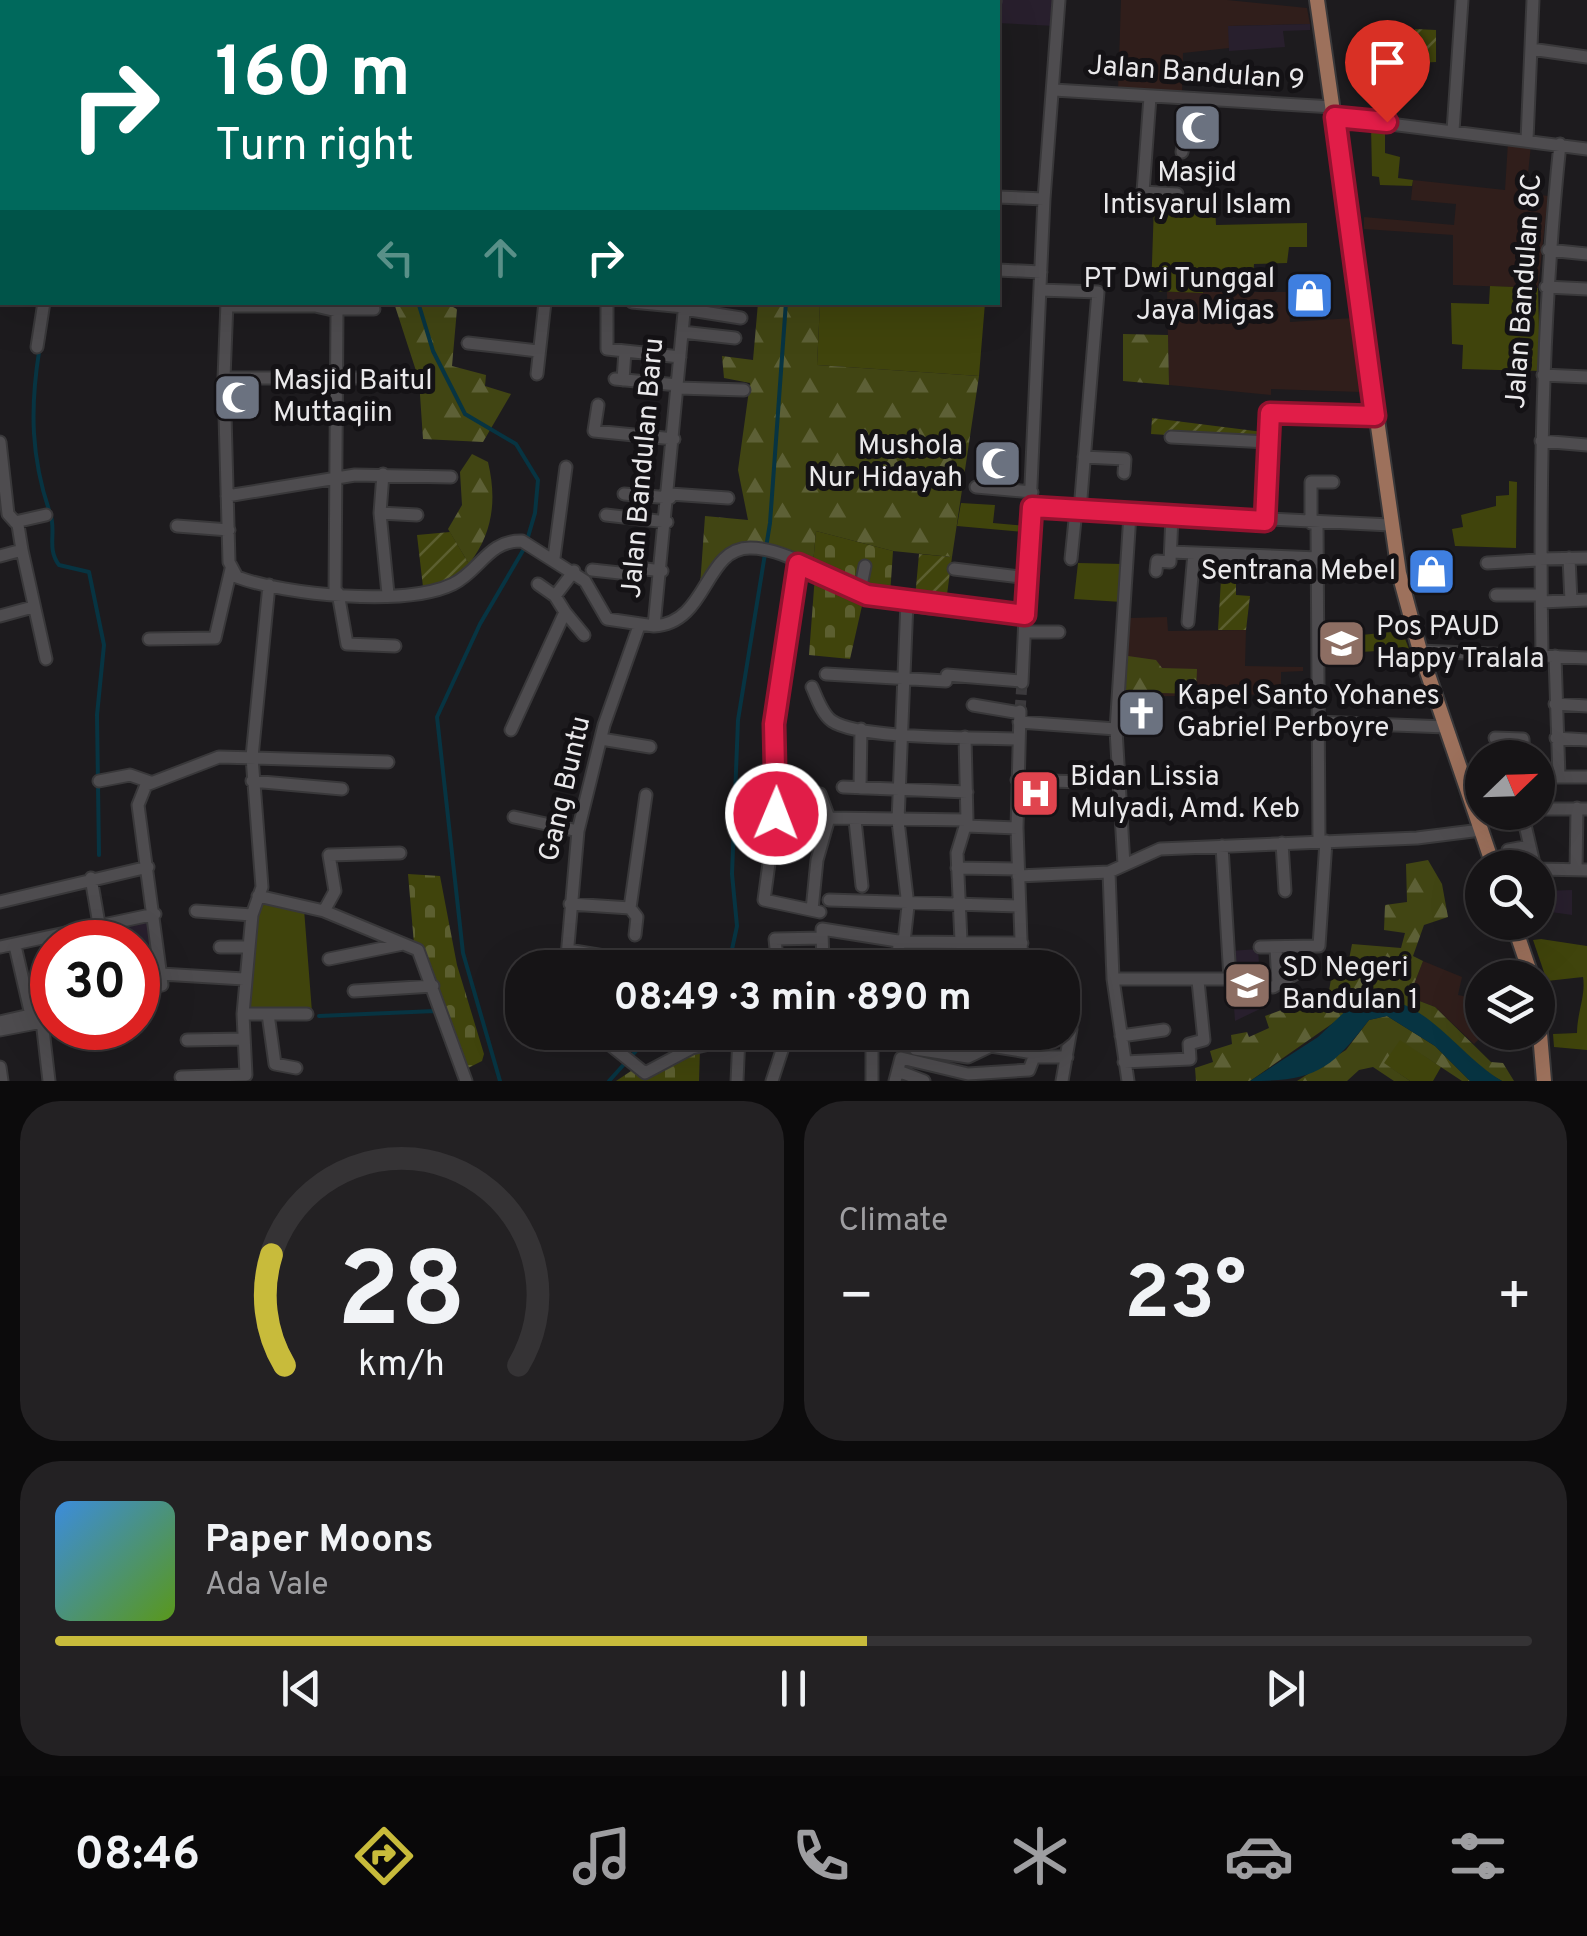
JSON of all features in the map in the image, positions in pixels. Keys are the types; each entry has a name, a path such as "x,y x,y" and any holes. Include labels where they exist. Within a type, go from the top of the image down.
{"main road":[{"path":"1317,0 1390,524 1420,651 1464,781"},
{"path":"1481,830 1488,850"},
{"path":"1541,1050 1544,1081"}],"street":[{"path":"1054,90 1059,0"},
{"path":"1453,131 1462,0"},
{"path":"1526,140 1533,0"},
{"path":"1530,48 1587,57"},
{"name":"Jalan Bandulan 9","path":"903,678 946,681 947,675 1022,682 1040,272 1054,90 1334,112 1587,148"},
{"path":"1150,97 1143,192 1176,194"},
{"path":"1182,152 1184,122 1192,101"},
{"name":"Jalan Bandulan 8C","path":"1559,776 1540,559 1546,288 1560,144"},
{"path":"1000,197 1044,200"},
{"path":"1548,250 1587,254"},
{"path":"1000,270 1040,272"},
{"path":"1546,288 1587,289"},
{"path":"1040,290 1098,292 1072,558"},
{"path":"37,346 44,305"},
{"path":"150,638 215,638 231,569 224,378 227,305"},
{"path":"313,305 337,310 374,309"},
{"path":"536,374 544,305"},
{"path":"607,305 605,347 680,357"},
{"path":"684,306 741,318"},
{"name":"Jalan Bandulan Baru","path":"231,569 237,577 269,585 336,593 424,592 452,584 498,544 526,542 585,581 607,619 654,626 670,496 684,306"},
{"path":"337,310 336,593 346,644 395,646"},
{"path":"682,332 735,338"},
{"path":"468,343 538,351"},
{"path":"625,352 619,380 744,390"},
{"path":"1543,375 1587,377"},
{"path":"224,378 401,378"},
{"path":"598,406 594,431 674,439"},
{"path":"1265,521 1270,413 1375,416"},
{"path":"1171,437 1268,442"},
{"path":"1541,441 1587,445"},
{"path":"0,442 8,514 15,522 46,659"},
{"path":"1084,457 1125,460 1124,473"},
{"path":"554,558 566,467"},
{"path":"383,474 380,513 388,594"},
{"path":"228,496 337,477 451,477"},
{"path":"1260,948 1319,946 1322,842 1317,722 1318,558 1310,482 1334,482"},
{"path":"976,488 1032,492"},
{"path":"624,494 728,498"},
{"path":"1032,507 1390,524"},
{"path":"380,513 416,516"},
{"path":"15,522 46,514"},
{"path":"1124,865 1116,729 1130,514"},
{"path":"606,515 667,522"},
{"path":"1156,571 1157,561 1170,562 1172,516"},
{"path":"176,526 229,530"},
{"path":"0,556 22,550"},
{"path":"654,626 674,623 687,614 731,554 760,550 860,592 908,602 1025,615"},
{"path":"1171,552 1318,558"},
{"path":"1188,622 1194,553"},
{"path":"1568,558 1570,601"},
{"path":"1487,563 1587,558"},
{"path":"779,789 820,794 829,818 818,860 816,911 764,900 779,789 774,724 798,564"},
{"path":"860,592 864,566"},
{"path":"592,570 629,574 630,567 662,572"},
{"path":"954,569 1028,578"},
{"path":"555,596 574,571"},
{"path":"538,584 555,596 584,636"},
{"path":"181,1077 246,1078 244,979 252,915 262,887 252,757 269,585"},
{"path":"1496,595 1587,600"},
{"path":"901,950 908,906 898,821 908,602"},
{"path":"0,616 33,607"},
{"path":"511,730 565,612"},
{"name":"Gang Buntu","path":"568,950 578,830 601,739 639,626"},
{"path":"1024,632 1060,632"},
{"path":"1420,651 1587,658"},
{"path":"826,674 903,678"},
{"path":"812,687 833,722 860,729 1018,739"},
{"path":"1555,704 1587,706"},
{"path":"973,705 1020,716 1116,729"},
{"path":"1020,716 1017,828 1022,950"},
{"path":"1317,722 1446,727"},
{"path":"860,729 860,788"},
{"path":"961,941 957,868 966,823 966,736"},
{"path":"1494,738 1523,740"},
{"path":"1556,738 1587,740"},
{"path":"601,739 650,747"},
{"path":"160,985 155,914 138,799 150,782 206,760 252,757 388,762"},
{"path":"99,781 124,775 150,782"},
{"path":"1555,776 1587,777"},
{"path":"1017,780 1083,782"},
{"path":"252,781 342,789"},
{"path":"844,787 967,792"},
{"path":"630,908 646,795"},
{"path":"1555,809 1582,808 1581,870 1555,869"},
{"path":"514,817 578,830"},
{"path":"829,818 1017,828"},
{"path":"855,820 862,886"},
{"path":"957,868 1018,873 1108,872 1153,850 1481,830"},
{"path":"1526,830 1531,850"},
{"path":"1282,844 1285,891"},
{"path":"1114,979 1230,979 1222,846"},
{"path":"1508,850 1530,846"},
{"path":"324,911 335,891 328,856 400,853"},
{"path":"0,902 148,867"},
{"path":"1108,872 1114,979 1128,1081"},
{"path":"91,878 98,920"},
{"path":"258,896 324,911 418,950 466,1081"},
{"path":"829,900 908,906 1019,906"},
{"path":"570,904 630,908 638,917 635,935"},
{"path":"196,912 252,915"},
{"path":"121,920 155,914"},
{"path":"822,950 822,929 902,941 1022,943"},
{"path":"776,950 775,939 822,938"},
{"path":"0,947 30,940"},
{"path":"329,959 403,944"},
{"path":"220,947 249,947"},
{"path":"1276,948 1275,985 1295,974"},
{"path":"16,950 30,985"},
{"path":"161,974 244,979"},
{"path":"1124,1062 1190,1059 1189,1044 1204,1040 1198,981"},
{"path":"354,992 433,986"},
{"path":"243,1014 307,1014"},
{"path":"268,1014 276,1066 296,1068"},
{"path":"0,1022 30,1017"},
{"path":"0,1030 30,1019"},
{"path":"1121,1036 1164,1030"},
{"path":"187,1040 244,1039"},
{"path":"46,1050 49,1081"},
{"path":"615,1050 645,1074 684,1050"},
{"path":"737,1081 738,1050"},
{"path":"772,1081 782,1050"},
{"path":"872,1050 872,1081"},
{"path":"922,1050 968,1057 982,1050"},
{"path":"1014,1050 1032,1053 1034,1057"},
{"path":"1062,1081 1068,1050"},
{"path":"1034,1057 1067,1057"},
{"path":"924,1081 896,1076 901,1058 968,1074 1028,1070 1034,1057"},
{"path":"0,1067 2,1081"}],"shaded area":[{"path":"1000,0 1056,0 1055,26 1000,23"},
{"path":"1121,0 1227,0 1307,8 1310,24 1229,26 1229,48 1183,53 1182,96 1118,92"},
{"path":"1310,24 1310,30 1283,31 1285,47 1229,51 1228,26"},
{"path":"1508,142 1531,145 1526,193 1548,196 1538,288 1453,285 1453,235 1364,229 1364,217 1454,225 1456,204 1411,200 1413,180 1505,190"},
{"path":"1167,292 1288,292 1290,322 1353,318 1361,392 1271,389 1271,395 1169,385"},
{"path":"1167,617 1168,631 1246,630 1245,666 1303,667 1303,671 1281,672 1281,694 1123,697 1130,618"},
{"path":"1572,890 1572,915 1555,913 1555,891"},
{"name":"SD Negeri Bandulan 1","path":"1258,949 1262,1008 1235,1021 1230,951"},
{"path":"1423,961 1462,977 1458,995 1465,996 1465,1035 1435,1007 1409,997"}],"green space":[{"path":"1415,29 1436,30 1436,62 1415,63"},
{"path":"1371,125 1385,125 1385,153 1400,157 1398,178 1413,180 1412,186 1380,185 1379,177 1372,176"},
{"path":"1154,205 1215,206 1216,225 1307,223 1307,247 1289,247 1287,263 1254,264 1253,276 1203,276 1203,293 1151,291"},
{"path":"1490,286 1538,288 1540,371 1462,369 1463,345 1452,344 1451,303 1489,304"},
{"path":"395,305 449,305 457,309 452,366 486,375 485,386 511,394 483,442 423,439 419,380"},
{"path":"758,305 820,305 817,365 979,376 952,557 893,551 816,531 813,564 763,544 749,544 724,554 700,586 705,516 748,520 738,470 750,383 724,378 722,356 753,360"},
{"path":"820,305 985,305 979,376 817,365"},
{"path":"1123,334 1168,335 1169,385 1123,381"},
{"path":"1152,418 1263,432 1263,441 1151,434"},
{"path":"472,454 488,462 492,503 488,528 469,564 448,529 462,505 460,472"},
{"path":"1509,481 1517,482 1516,548 1455,546 1452,529 1463,527 1461,515 1496,506 1496,496 1509,495"},
{"path":"961,503 995,505 993,523 1026,526 1025,532 957,526"},
{"path":"816,531 893,551 890,595 865,589 813,564"},
{"path":"450,532 469,564 456,578 423,587 417,535"},
{"path":"919,554 952,557 946,602 915,598"},
{"path":"1078,563 1124,564 1122,602 1074,599"},
{"path":"815,575 864,597 850,659 809,655"},
{"path":"1221,579 1236,579 1236,595 1250,596 1246,630 1218,630"},
{"path":"1402,631 1409,649 1361,652 1361,635"},
{"path":"1128,656 1156,660 1162,668 1197,669 1196,694 1162,693 1161,699 1123,697"},
{"path":"1428,860 1442,884 1448,917 1424,925 1413,956 1423,961 1409,997 1435,1007 1465,1036 1465,1050 1479,1050 1491,1062 1503,1063 1514,1081 1502,1081 1488,1073 1416,1011 1384,997 1336,1021 1250,1081 1196,1081 1195,1068 1213,1062 1210,1051 1232,1044 1231,1035 1247,1032 1249,1037 1269,1028 1265,1016 1284,1009 1282,1001 1302,990 1328,997 1331,979 1345,980 1352,944 1401,948 1405,933 1384,930 1385,905 1407,902 1406,864"},
{"path":"408,874 440,876 457,965 484,1054 482,1061 468,1068 414,944"},
{"path":"259,901 304,909 312,1012 250,1012 249,969"},
{"path":"1533,940 1587,946 1587,1050 1555,1047 1555,1034 1577,1033 1583,977 1555,980 1555,960 1540,960"},
{"path":"1387,1016 1435,1046 1470,1081 1462,1081 1400,1040 1384,1063 1410,1081 1394,1081 1373,1067 1359,1070 1347,1081 1297,1081 1346,1050 1369,1020"},
{"path":"1400,1039 1441,1067 1433,1081 1410,1081 1383,1063"},
{"path":"700,1050 699,1081 616,1081 634,1069 642,1076"}],"water":[{"path":"1371,997 1391,1000 1425,1017 1502,1081 1470,1081 1435,1046 1387,1016 1369,1020 1343,1051 1319,1070 1290,1079 1250,1081 1318,1037 1354,1003"}],"waterway":[{"path":"419,305 433,351 465,414 516,444 538,480 535,513 525,547 480,624 437,717 463,953 500,1081"},
{"path":"732,950 737,926 732,874 738,720 770,523 786,305"},
{"path":"39,352 34,433 39,473 52,520 53,552 59,565 89,572 104,645 97,715 99,855"},
{"path":"319,1016 435,1011 437,1015"},
{"path":"609,1081 637,1050"}],"tunnel":[{"path":"1020,711 1022,683"}],"place":[{"name":"Masjid Intisyarul Islam","path":"1197,127"},
{"name":"PT Dwi Tunggal Jaya Migas","path":"1310,296"},
{"name":"Masjid Baitul Muttaqiin","path":"238,398"},
{"name":"Mushola Nur Hidayah","path":"998,463"},
{"name":"Sentrana Mebel","path":"1431,572"},
{"name":"Pos PAUD Happy Tralala","path":"1341,644"},
{"name":"Kapel Santo Yohanes Gabriel Perboyre","path":"1142,713"},
{"name":"Bidan Lissia Mulyadi, Amd. Keb","path":"1035,794"},
{"name":"SD Negeri Bandulan 1","path":"1247,985"}],"route":[{"path":"776,814 779,789 774,724 798,564 867,595 1025,615 1032,507 1265,521 1270,413 1375,416 1335,117 1387,122"}]}
